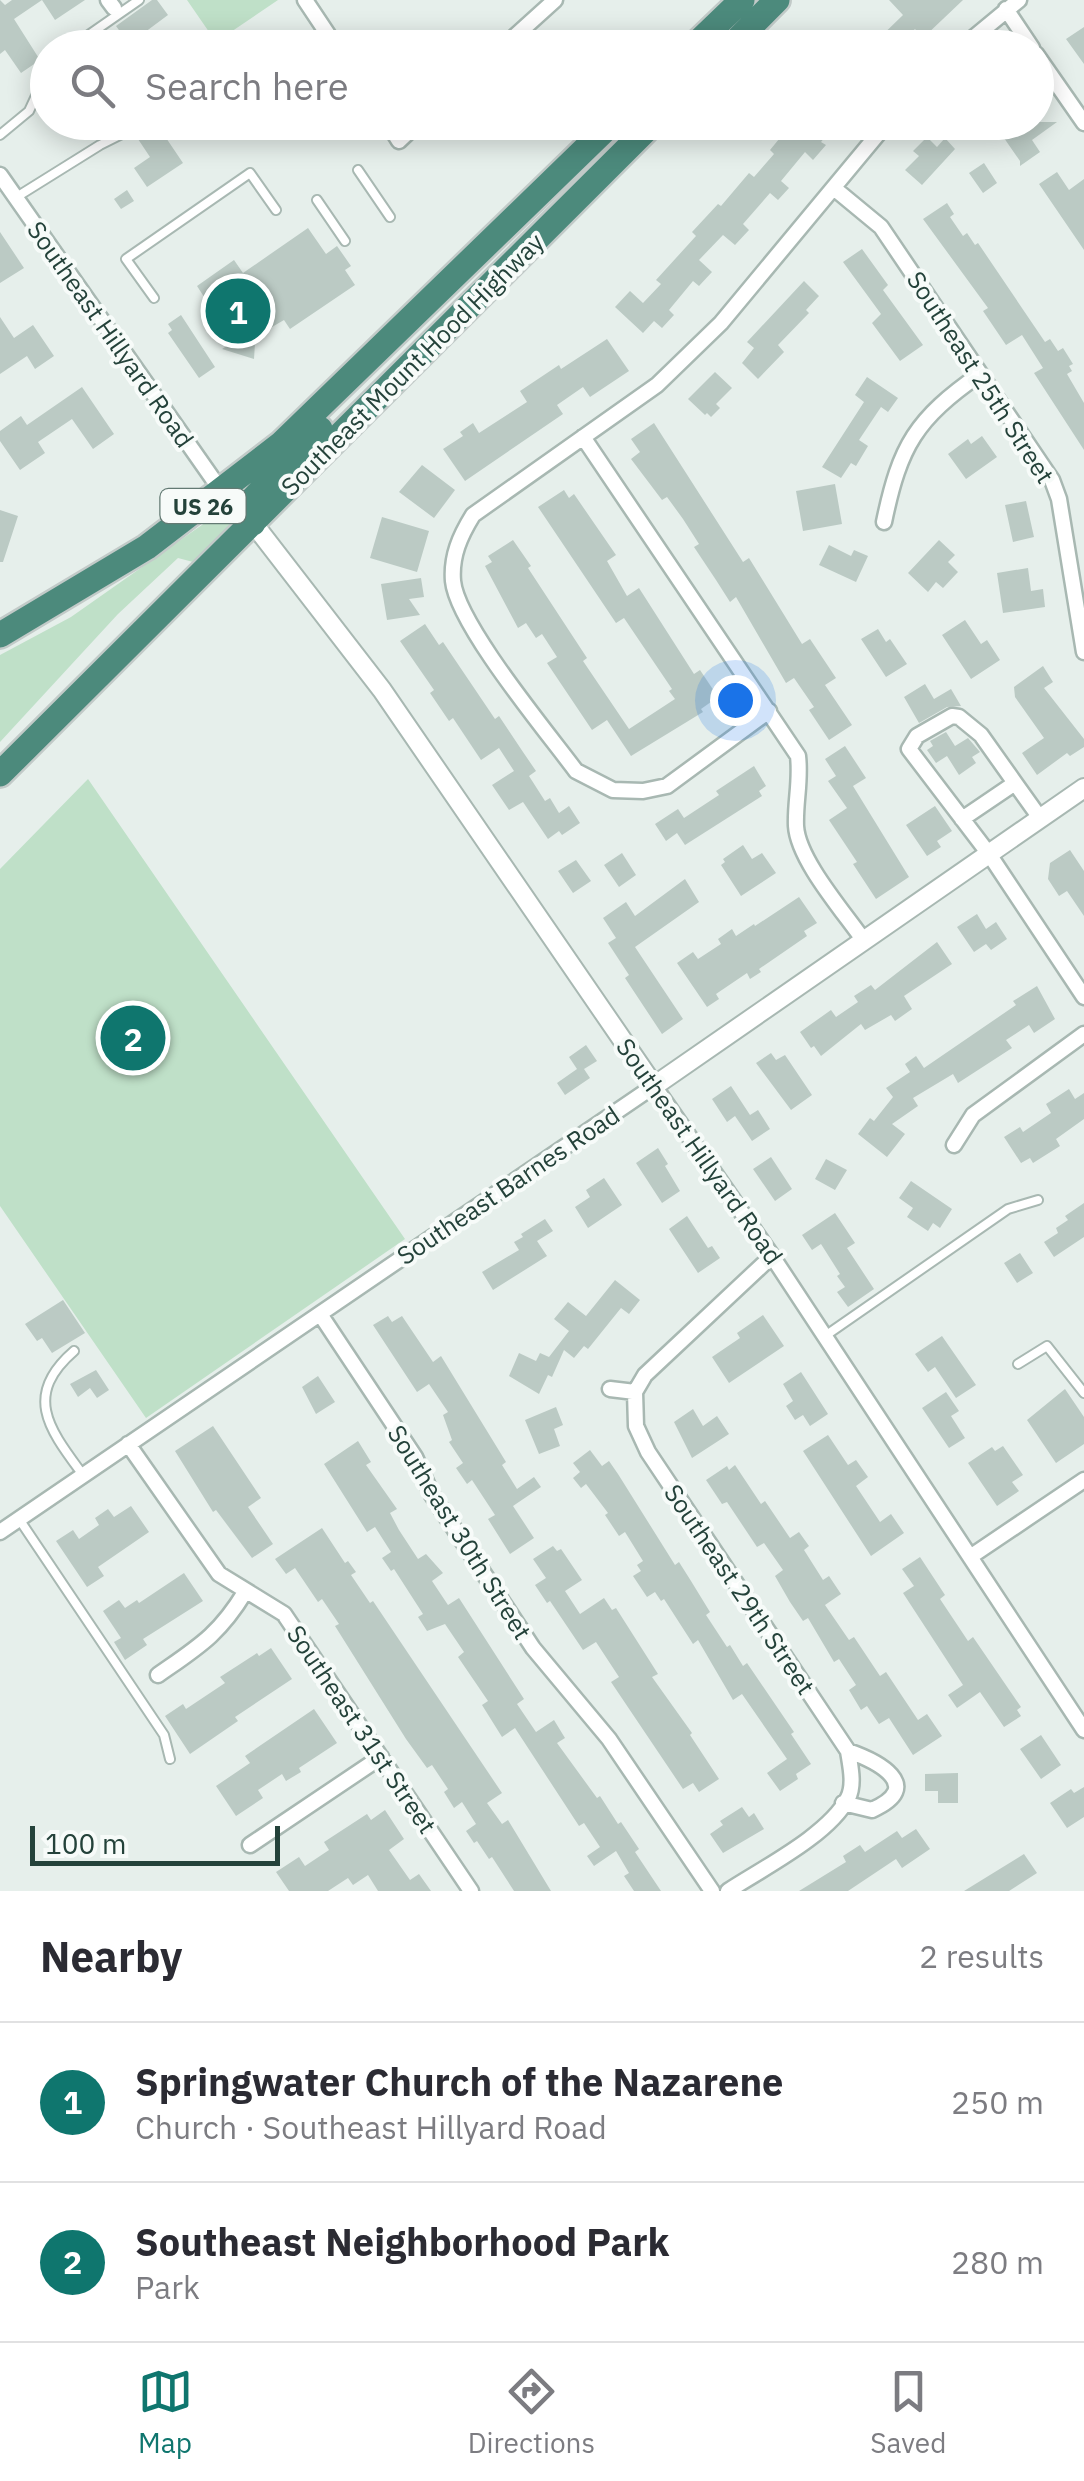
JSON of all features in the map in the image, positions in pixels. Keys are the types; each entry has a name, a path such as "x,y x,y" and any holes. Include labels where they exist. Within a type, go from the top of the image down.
{"highway":[{"path":"711,30 742,0"},
{"path":"747,30 777,0"},
{"name":"Southeast Mount Hood Highway","path":"0,635 147,547 280,444 596,140"},
{"name":"Southeast Mount Hood Highway","path":"0,774 636,140"},
{"path":"253,523 246,509 249,502 364,386 383,347"}],"street":[{"path":"305,0 325,30"},
{"path":"522,30 556,0"},
{"path":"982,30 1020,0"},
{"path":"1006,10 1020,30"},
{"path":"1054,80 1084,123"},
{"path":"770,711 668,786 614,790 576,771 476,635 460,606 454,585 454,561 460,537 473,515 657,385 721,323 874,140"},
{"name":"Southeast Hillyard Road","path":"0,176 9,197 222,492"},
{"name":"Southeast 25th Street","path":"835,189 881,227 1052,480 1059,499 1084,652"},
{"path":"884,522 900,460 918,426 944,399 980,374"},
{"path":"584,438 798,756 801,785 796,830 805,855 864,940"},
{"name":"Southeast Hillyard Road","path":"253,523 382,690 772,1256 1084,1730"},
{"path":"1040,818 981,735 959,716 952,716 917,736 909,749 989,854 1084,997"},
{"path":"962,819 1015,783"},
{"name":"Southeast Barnes Road","path":"0,1532 1084,788"},
{"path":"954,1145 973,1115 1084,1034"},
{"path":"610,1389 636,1392 645,1375 772,1256"},
{"name":"Southeast 30th Street","path":"320,1314 533,1648 609,1739 712,1891"},
{"name":"Southeast 29th Street","path":"636,1392 636,1426 648,1452 848,1750"},
{"name":"Southeast 31st Street","path":"128,1444 220,1574 284,1614 471,1891"},
{"path":"970,1556 1084,1480"},
{"path":"158,1675 212,1638 245,1592"},
{"path":"728,1891 822,1829 843,1804 849,1797 848,1750 885,1766 894,1780 890,1800 872,1810 843,1804"},
{"path":"250,1845 381,1757"}],"lane":[{"path":"96,30 139,0"},
{"path":"0,135 30,107"},
{"path":"9,197 110,140"},
{"path":"358,170 390,217"},
{"path":"154,298 126,259 250,172 276,210"},
{"path":"317,200 346,241"},
{"path":"825,1336 1008,1208 1038,1200"},
{"path":"1018,1364 1047,1346 1084,1393"},
{"path":"74,1351 53,1372 45,1392 45,1411 54,1434 83,1475"},
{"path":"19,1519 164,1735 170,1759"}],"green space":[{"path":"187,0 278,0 234,30 208,30"},
{"path":"236,501 237,518 193,562 178,558 118,614 0,742 0,655 71,617"},
{"path":"88,779 405,1239 146,1418 0,1206 0,869"}],"building":[{"path":"0,0 5,5 12,0 42,0 14,19 30,44 30,67 21,73 5,50 0,54"},
{"path":"42,0 85,0 55,20"},
{"path":"152,0 157,0 168,15 148,30 119,30 116,26"},
{"path":"889,0 963,0 931,30 888,30 903,15"},
{"path":"1084,27 1084,64 1066,39"},
{"path":"139,140 167,140 183,163 147,187 134,168 150,157"},
{"path":"778,140 823,140 826,145 813,160 805,152 781,181 789,188 778,200 770,193 743,224 749,230 735,245 723,235 699,260 712,272 699,286 693,281 669,310 674,315 662,328 654,321 643,333 615,307 630,291 643,303 661,284 656,280 696,236 692,232 749,173 754,177 774,154 770,150"},
{"path":"924,140 937,147 947,140 955,149 922,185 905,170 919,156 913,151"},
{"path":"1005,140 1032,140 1040,152 1020,166"},
{"path":"984,163 997,183 983,193 969,173"},
{"path":"1057,172 1069,190 1084,179 1084,250 1039,184"},
{"path":"127,190 134,201 121,209 114,199"},
{"path":"947,203 954,214 950,217 963,236 967,233 975,245 978,243 1045,342 1050,339 1058,351 1063,348 1073,364 1067,374 1084,403 1084,450 1034,373 1043,368 1022,335 1006,345 983,311 988,308 923,219"},
{"path":"308,228 326,254 337,246 351,266 345,270 355,285 290,329 284,320 272,327 241,281 208,303 197,286 234,260 243,273"},
{"path":"0,232 24,268 0,283"},
{"path":"862,249 888,285 883,290 923,345 900,361 872,323 881,314 843,262"},
{"path":"804,281 819,296 806,310 809,313 778,345 784,352 758,379 742,363 754,348 747,342"},
{"path":"181,315 215,367 199,378 168,333 172,330 168,324"},
{"path":"0,317 14,338 33,325 54,356 35,369 27,356 0,374"},
{"path":"256,327 254,359 222,349"},
{"path":"607,339 629,371 590,397 583,387 557,405 563,414 465,481 443,449 463,436 460,432 473,423 479,433 527,402 520,391"},
{"path":"715,372 732,388 716,404 720,408 711,417 688,399"},
{"path":"867,377 898,398 888,412 881,407 859,440 868,446 856,466 851,463 841,478 822,467 864,402 855,395"},
{"path":"82,387 114,434 93,449 72,419 38,442 45,453 20,470 0,441 0,431 21,416 27,425"},
{"path":"654,423 743,562 749,558 802,644 810,639 836,678 825,685 852,725 829,740 809,710 814,707 794,678 786,683 736,597 730,602 694,547 699,544 683,519 667,497 662,500 631,459 640,452 631,439"},
{"path":"982,436 997,457 966,479 948,454 968,439 971,444"},
{"path":"422,465 455,490 434,518 399,492"},
{"path":"835,484 842,524 803,531 796,491"},
{"path":"564,490 569,498 574,494 616,555 607,561 627,596 639,588 694,674 700,670 718,697 701,709 703,712 631,756 607,720 592,730 547,663 557,657 542,634 536,638 526,623 518,628 485,566 492,562 488,556 513,540 587,658 583,661 629,729 675,699 624,618 616,623 538,507"},
{"path":"1026,501 1034,537 1013,542 1005,505"},
{"path":"0,510 18,516 3,562 0,562"},
{"path":"382,517 429,531 417,572 370,558"},
{"path":"939,540 955,555 948,562 958,572 943,588 936,582 928,592 908,573"},
{"path":"829,545 851,556 854,550 868,556 856,582 819,565"},
{"path":"1028,568 1031,591 1043,589 1045,607 1003,613 997,573"},
{"path":"421,578 424,597 409,599 420,615 387,620 381,584"},
{"path":"965,620 981,644 987,640 1000,660 971,679 942,635"},
{"path":"425,624 439,645 443,642 495,719 499,716 536,771 529,776 545,801 550,798 559,813 569,806 580,823 548,839 523,802 509,810 492,785 514,771 499,748 481,760 453,718 449,721 430,693 434,690 400,641"},
{"path":"878,629 907,664 886,677 861,639"},
{"path":"1043,666 1053,682 1044,688 1084,739 1084,747 1070,756 1067,753 1037,775 1022,753 1044,738 1015,697 1014,687"},
{"path":"925,684 934,699 951,689 961,706 947,707 919,723 904,697"},
{"path":"946,732 955,746 968,738 980,752 972,757 976,763 959,775 947,756 936,763 927,750 933,746 930,741"},
{"path":"845,746 866,778 853,786 909,877 876,899 829,820 847,808 828,781 836,776 825,759"},
{"path":"754,766 766,786 759,791 762,796 685,845 677,833 666,841 655,824 678,809 684,818"},
{"path":"935,806 952,831 937,841 941,847 927,856 906,825"},
{"path":"743,845 752,859 762,853 776,873 741,896 721,865 723,859"},
{"path":"1070,850 1084,871 1084,916 1067,891 1059,896 1048,879 1050,863"},
{"path":"622,853 636,875 619,887 604,865"},
{"path":"576,860 591,881 573,893 558,871"},
{"path":"685,879 699,902 635,947 683,1019 662,1034 625,978 629,975 608,943 616,938 603,918 626,902 635,916"},
{"path":"799,897 817,923 804,931 807,936 759,969 761,972 750,979 747,973 716,994 719,999 707,1007 677,963 693,952 698,959 721,944 718,939 732,929 736,936"},
{"path":"977,914 986,929 996,922 1007,939 991,950 986,944 974,952 957,927"},
{"path":"937,942 952,964 904,996 912,1009 895,1021 891,1015 865,1030 861,1024 821,1056 814,1046 811,1048 800,1032 831,1010 836,1017 858,1002 854,996 871,985 875,990"},
{"path":"1037,986 1055,1019 1034,1033 1029,1025 1006,1040 1012,1048 958,1083 953,1074 913,1098 918,1106 892,1124 905,1134 887,1157 858,1134 893,1097 886,1088 910,1072 905,1064 916,1056 924,1068 1016,1005 1013,1001"},
{"path":"586,1045 597,1061 584,1069 590,1078 565,1095 557,1083 577,1069 569,1057"},
{"path":"771,1053 776,1060 785,1055 812,1095 791,1110 756,1063"},
{"path":"731,1086 750,1115 758,1110 770,1129 752,1141 735,1116 727,1122 712,1099"},
{"path":"1069,1089 1075,1099 1084,1093 1084,1119 1056,1139 1060,1146 1033,1163 1030,1158 1021,1163 1004,1137 1020,1127 1023,1132 1051,1113 1046,1104"},
{"path":"658,1148 680,1191 662,1203 636,1163"},
{"path":"771,1157 792,1189 775,1201 753,1169"},
{"path":"826,1159 847,1170 835,1190 815,1179"},
{"path":"604,1178 622,1205 588,1228 575,1207 590,1197 586,1190"},
{"path":"911,1181 952,1209 940,1228 933,1223 928,1231 907,1217 913,1208 899,1198"},
{"path":"1084,1203 1084,1237 1054,1257 1044,1242 1058,1233 1056,1228 1068,1220 1065,1216"},
{"path":"835,1213 855,1243 847,1248 874,1289 848,1307 837,1292 845,1287 837,1276 840,1274 821,1244 812,1250 802,1235"},
{"path":"687,1216 708,1248 712,1246 720,1258 698,1273 669,1229"},
{"path":"545,1219 553,1231 537,1241 547,1256 493,1290 482,1272 519,1250 514,1242"},
{"path":"1020,1253 1033,1273 1017,1283 1004,1263"},
{"path":"615,1280 640,1300 629,1314 621,1308 588,1349 584,1346 574,1358 564,1350 539,1394 509,1376 519,1353 536,1361 540,1353 549,1357 569,1331 554,1319 568,1302 586,1316"},
{"path":"63,1300 85,1333 52,1353 25,1324"},
{"path":"763,1315 784,1346 729,1383 712,1357 740,1338 737,1333"},
{"path":"388,1316 392,1322 402,1316 433,1362 441,1356 506,1462 502,1465 517,1489 534,1477 541,1487 513,1506 534,1538 510,1554 488,1519 495,1515 472,1480 467,1484 456,1468 463,1463 449,1442 452,1440 443,1415 448,1412 429,1384 417,1392 373,1325"},
{"path":"942,1336 976,1385 956,1398 935,1367 928,1372 915,1354"},
{"path":"96,1370 109,1390 97,1398 90,1388 78,1397 70,1384"},
{"path":"801,1372 828,1414 810,1426 803,1415 795,1420 786,1406 793,1401 783,1384"},
{"path":"318,1376 335,1402 316,1414 302,1387"},
{"path":"1065,1389 1084,1417 1084,1444 1056,1463 1027,1420"},
{"path":"946,1392 959,1411 951,1416 965,1438 949,1448 922,1408"},
{"path":"556,1407 563,1425 554,1429 560,1446 539,1454 525,1420"},
{"path":"693,1409 703,1426 717,1416 729,1434 692,1458 674,1422"},
{"path":"213,1426 261,1498 248,1507 273,1544 252,1558 216,1510 213,1512 175,1451"},
{"path":"828,1435 848,1465 856,1460 868,1477 856,1486 880,1522 891,1514 904,1533 871,1556 803,1451"},
{"path":"358,1441 371,1462 366,1465 397,1509 390,1513 399,1530 418,1559 426,1554 443,1573 432,1581 448,1605 459,1598 524,1699 517,1704 536,1732 554,1720 565,1738 557,1743 618,1824 621,1822 661,1891 634,1891 616,1851 594,1866 587,1856 600,1847 584,1823 579,1826 515,1728 502,1737 482,1705 488,1701 458,1657 464,1652 445,1624 427,1631 418,1617 423,1614 394,1569 391,1571 382,1558 391,1552 375,1527 367,1532 324,1464"},
{"path":"1003,1446 1023,1475 1012,1482 1019,1491 997,1506 968,1463 992,1447 995,1451"},
{"path":"590,1450 602,1466 609,1461 675,1565 679,1562 727,1647 730,1645 743,1666 747,1663 794,1732 791,1734 811,1764 780,1791 767,1773 787,1759 742,1694 733,1700 698,1640 693,1644 664,1599 661,1601 655,1592 647,1597 633,1576 641,1571 637,1565 643,1561 625,1532 619,1536 605,1515 608,1513 586,1484 581,1488 573,1478 580,1472 573,1463"},
{"path":"735,1465 790,1538 799,1532 809,1546 804,1550 823,1580 829,1576 841,1594 825,1605 849,1640 854,1637 880,1676 886,1672 918,1720 927,1714 942,1736 913,1755 889,1718 879,1724 867,1706 861,1710 849,1690 856,1685 839,1659 834,1662 808,1618 803,1621 775,1576 783,1570 764,1543 757,1547 727,1502 722,1504 706,1480"},
{"path":"131,1506 149,1532 98,1567 104,1576 87,1587 56,1541 73,1530 79,1539 99,1525 95,1518 108,1509 114,1517"},
{"path":"322,1528 345,1563 348,1561 356,1572 351,1575 370,1603 373,1601 502,1793 487,1803 502,1824 508,1820 551,1891 514,1891 492,1857 489,1859 477,1841 474,1843 466,1831 476,1824 462,1802 454,1808 444,1792 448,1789 432,1765 427,1768 406,1739 322,1599 318,1602 295,1568 286,1574 275,1559"},
{"path":"553,1546 557,1551 561,1549 582,1580 565,1591 580,1614 604,1598 612,1610 616,1608 658,1674 652,1677 719,1779 699,1792 693,1783 683,1789 611,1682 619,1677 596,1642 583,1650 550,1601 547,1603 535,1585 546,1578 533,1559"},
{"path":"920,1557 945,1595 940,1599 968,1641 973,1637 1021,1707 1017,1710 1021,1716 1004,1727 980,1692 957,1708 948,1695 963,1685 903,1593 914,1586 902,1569"},
{"path":"184,1573 203,1601 143,1639 147,1645 125,1660 114,1642 121,1638 103,1611 119,1600 125,1608 137,1600 139,1603"},
{"path":"271,1648 292,1679 235,1717 238,1721 190,1754 165,1716 183,1704 186,1709 225,1683 220,1677"},
{"path":"314,1709 337,1743 286,1781 282,1774 258,1790 263,1798 236,1816 216,1786 250,1763 245,1756"},
{"path":"1041,1735 1061,1765 1041,1779 1020,1749"},
{"path":"958,1773 958,1803 938,1803 938,1791 925,1791 925,1774"},
{"path":"1084,1787 1084,1817 1067,1828 1050,1803 1071,1789 1074,1793"},
{"path":"742,1807 749,1817 754,1813 764,1829 723,1853 710,1834 723,1825 720,1821"},
{"path":"385,1810 404,1839 389,1850 410,1880 419,1874 431,1891 378,1891 368,1875 353,1885 348,1878 328,1891 289,1891 276,1872 299,1857 305,1866 329,1850 324,1842 367,1814 371,1820"},
{"path":"916,1829 930,1849 902,1868 896,1859 848,1891 799,1891 846,1862 843,1856 860,1845 865,1852 897,1831 902,1838"},
{"path":"1024,1854 1037,1873 1009,1891 964,1891"}],"place":[{"name":"Springwater Church of the Nazarene","path":"238,311"},
{"name":"Southeast Neighborhood Park","path":"133,1038"}]}
